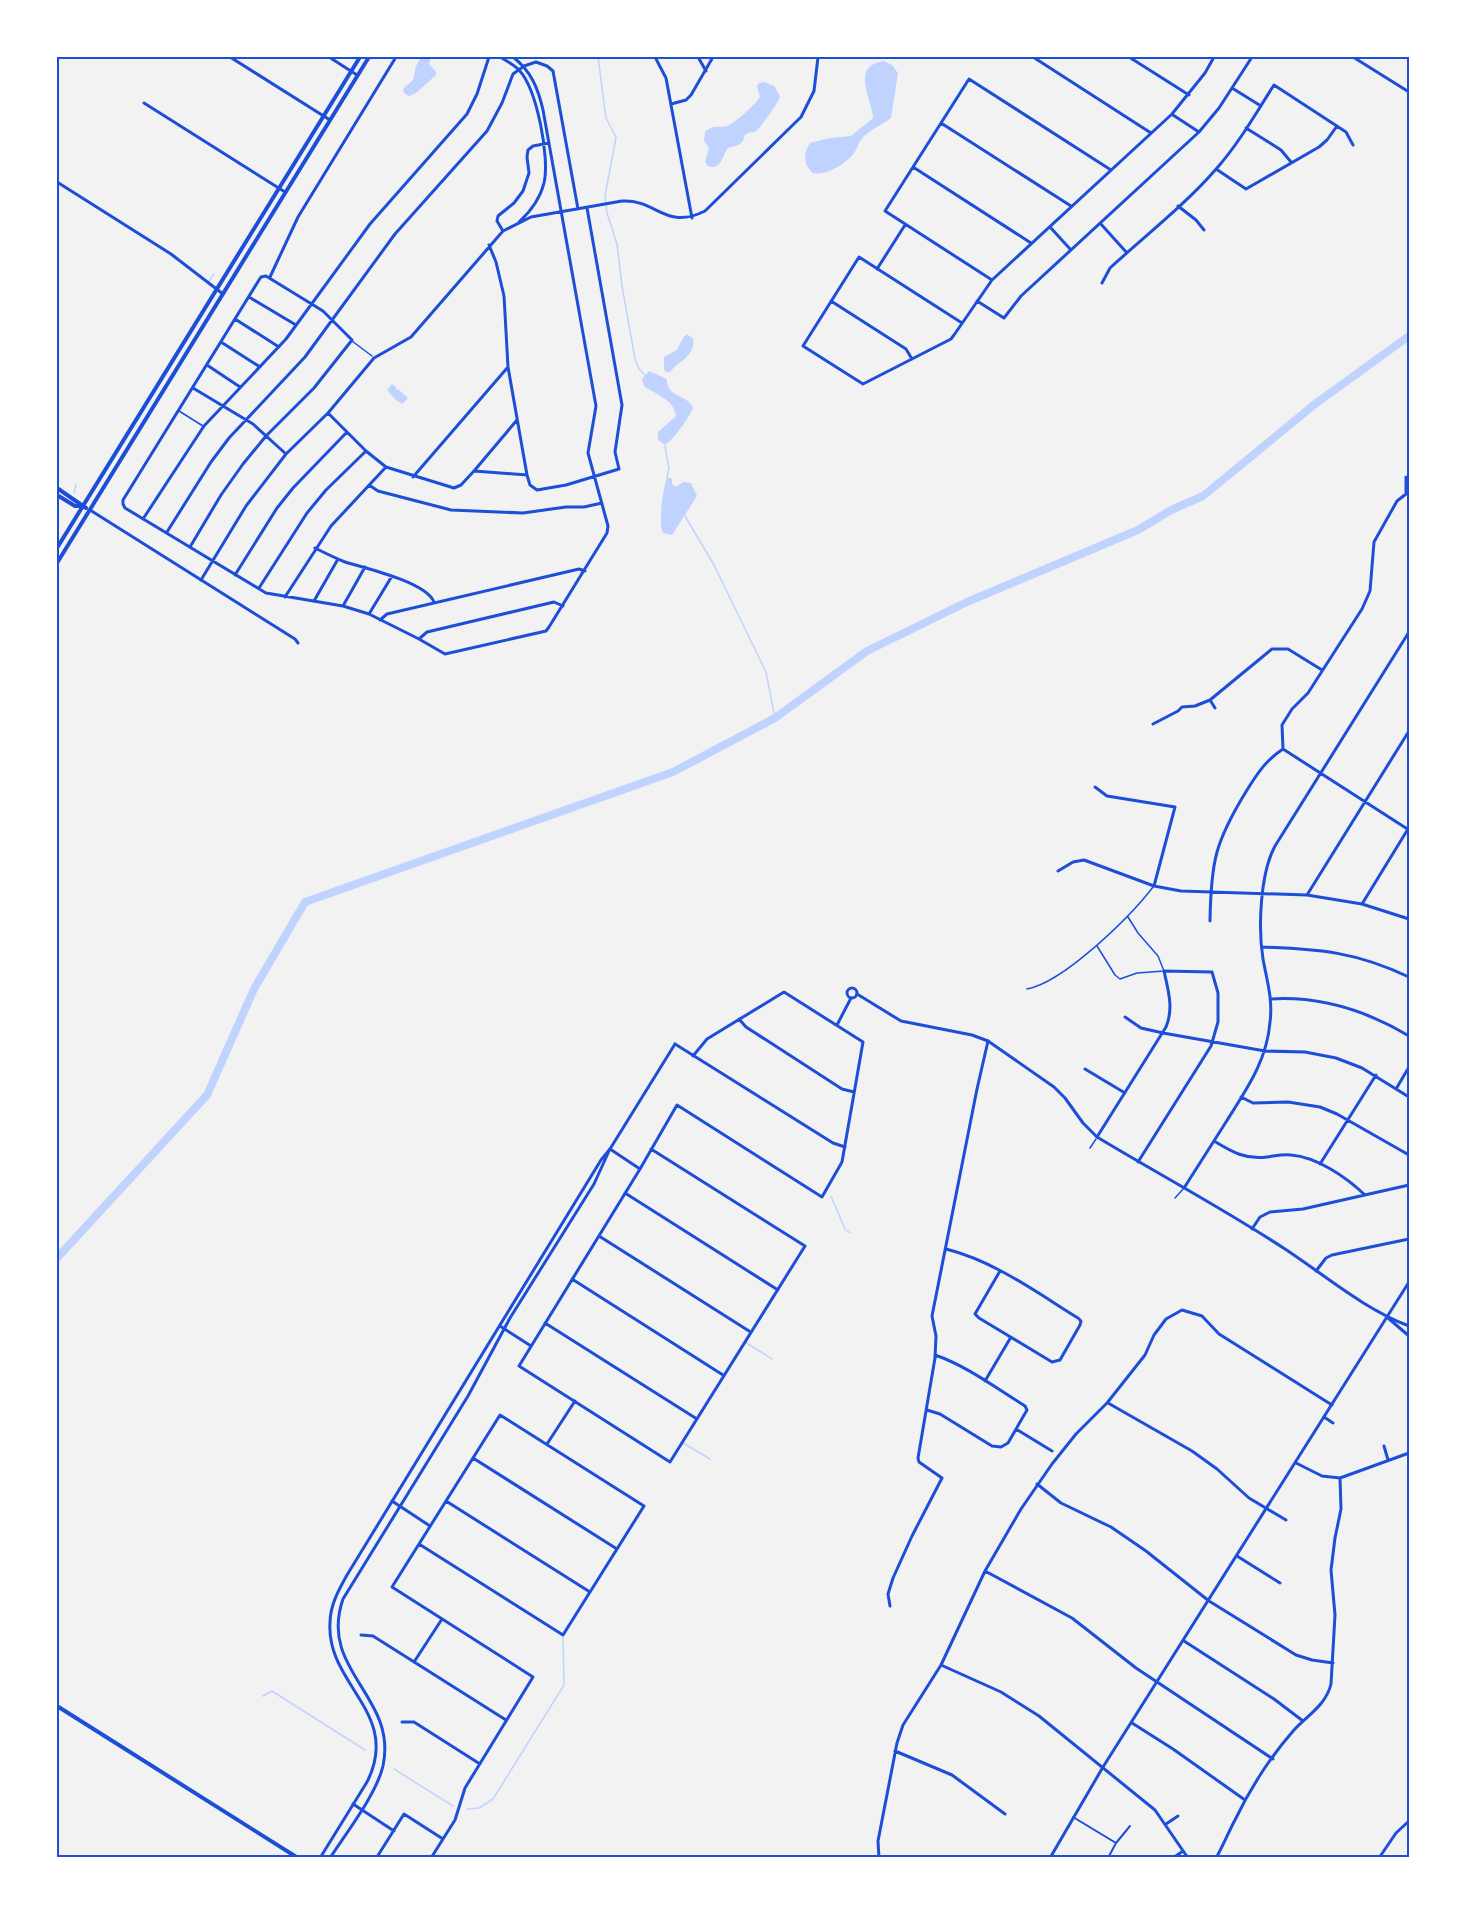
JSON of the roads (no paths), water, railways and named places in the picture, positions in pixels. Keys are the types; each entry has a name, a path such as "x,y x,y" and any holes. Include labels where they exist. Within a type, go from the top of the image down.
{"main road":[{"path":"57,563 86,508 360,57"},
{"path":"57,548 86,508 223,294 369,57"},
{"path":"57,488 86,508"},
{"path":"57,495 75,506 86,508"},
{"path":"57,1706 298,1858"}],"street":[{"path":"230,57 330,120"},
{"path":"329,57 357,75"},
{"path":"270,278 298,217 396,57"},
{"path":"143,519 204,426 279,347 370,224 472,106 489,57"},
{"path":"500,57 519,70 533,93 543,145 545,173 542,191 530,212 518,223"},
{"path":"190,547 221,495 266,435 314,388 352,340 333,320 270,278 261,277 123,500 123,504 143,519 259,589 285,597 343,606 369,614 445,654 546,631 563,606 609,531 588,453 596,406 539,90 524,66 513,57"},
{"path":"655,57 666,78 692,218"},
{"path":"698,57 706,71"},
{"path":"671,104 686,100 691,95 713,57"},
{"path":"201,580 246,506 286,454 328,413 374,358 411,337 503,231 531,218 612,202 636,202 675,218 692,218 705,211 801,117 814,91 818,57"},
{"path":"1033,57 1151,133"},
{"path":"1129,57 1189,95"},
{"path":"962,323 859,257 803,346 863,384 951,339 992,280 1172,114 1189,95 1214,57"},
{"path":"977,301 1004,318 1021,296 1199,132 1219,108 1252,57"},
{"path":"1353,57 1409,92"},
{"path":"166,533 211,462 245,420 305,357 396,234 488,131 513,74 524,66 536,62 547,66 552,71 578,209"},
{"path":"992,280 885,212 969,79 1111,170"},
{"path":"1102,283 1110,268 1216,169 1274,85 1346,132 1353,145"},
{"path":"1232,88 1261,106"},
{"path":"144,103 285,192"},
{"path":"1172,114 1199,132"},
{"path":"941,123 1071,206"},
{"path":"1216,169 1246,189 1323,143 1337,126"},
{"path":"1246,128 1281,150 1291,162"},
{"path":"503,231 497,221 498,216 514,203 523,191 529,173 527,153 533,146 549,143"},
{"path":"913,167 1031,243"},
{"path":"57,182 171,254 223,294"},
{"path":"1178,206 1196,219 1204,230"},
{"path":"489,245 496,262 504,296 508,367 530,485 537,490 594,478 619,469 615,452 622,405 587,208"},
{"path":"1100,223 1127,252"},
{"path":"877,269 905,225"},
{"path":"1049,226 1071,250"},
{"path":"249,297 296,325"},
{"path":"831,301 906,349 913,359"},
{"path":"235,319 279,347"},
{"path":"220,342 260,367"},
{"path":"207,365 240,387"},
{"path":"413,477 508,367"},
{"path":"193,388 245,420 266,435 286,454"},
{"path":"328,413 366,451 386,467 454,488 461,485 474,471 517,420"},
{"path":"235,575 277,508 346,432"},
{"path":"259,589 307,513 326,490 366,451"},
{"path":"285,597 315,548 339,517 386,467"},
{"path":"474,471 527,475"},
{"path":"1283,749 1281,725 1292,709 1308,693 1362,609 1370,591 1374,542 1397,501 1407,495 1406,477"},
{"path":"369,485 378,491 451,510 523,513 602,503"},
{"path":"86,508 298,643"},
{"path":"315,548 338,559 392,576 426,593 432,597 434,602"},
{"path":"314,601 338,559"},
{"path":"343,606 365,567"},
{"path":"380,620 387,614 434,602 579,569 585,571"},
{"path":"369,614 392,576"},
{"path":"419,639 428,632 554,602 563,606"},
{"path":"1184,1188 1257,1072 1265,1051 1270,1024 1271,999 1261,930 1266,866 1272,852 1320,773 1409,632"},
{"path":"1153,724 1178,711 1182,706 1195,706 1210,700 1272,649 1288,649 1322,670"},
{"path":"1210,700 1215,708"},
{"path":"1307,895 1409,731"},
{"path":"1283,749 1409,829 1362,904"},
{"path":"1210,921 1210,892 1214,860 1226,825 1263,765 1283,749"},
{"path":"1095,788 1107,796 1174,807 1154,886"},
{"path":"1058,871 1073,862 1084,860 1154,886 1180,891 1307,895 1362,904 1409,919"},
{"path":"1262,947 1330,951 1363,958 1409,977"},
{"path":"1097,1137 1163,1033 1170,1017 1171,1005 1164,971 1212,972 1218,993 1218,1022 1212,1042 1138,1162"},
{"path":"851,998 848,995 849,989 855,989 857,994 901,1021 972,1035 988,1041 1054,1088 1065,1098 1083,1124 1097,1137 1252,1229 1387,1317 1409,1326"},
{"path":"651,1149 805,1246 670,1462 519,1366 640,1169 651,1149 676,1105 822,1197 840,1167 863,1042 784,992 708,1039 693,1056"},
{"path":"837,1025 851,998 857,994"},
{"path":"1271,999 1309,1000 1339,1005 1376,1018 1409,1036"},
{"path":"1125,1017 1141,1028 1163,1033 1265,1051 1322,1055 1349,1063 1376,1076 1409,1097"},
{"path":"740,1019 746,1027 842,1089 854,1092"},
{"path":"890,1606 888,1594 893,1578 942,1478 919,1462 935,1355 936,1336 932,1316 976,1089 988,1041"},
{"path":"320,1858 368,1782 375,1759 375,1738 370,1716 336,1661 331,1643 332,1607 338,1591 601,1160 675,1044 833,1143 845,1147"},
{"path":"1396,1089 1409,1067"},
{"path":"1085,1069 1125,1094"},
{"path":"1320,1164 1376,1076"},
{"path":"1241,1097 1253,1103 1288,1102 1308,1104 1329,1110 1409,1155"},
{"path":"1214,1141 1242,1156 1254,1158 1290,1154 1320,1164 1365,1195"},
{"path":"610,1149 640,1169"},
{"path":"330,1858 381,1773 385,1754 384,1737 377,1712 341,1652 338,1622 341,1605 468,1396 504,1329 594,1184 610,1149"},
{"path":"1252,1229 1267,1212 1303,1209 1409,1185"},
{"path":"825,1192 831,1196"},
{"path":"625,1193 778,1290"},
{"path":"599,1236 750,1331"},
{"path":"1316,1271 1328,1257 1409,1239"},
{"path":"946,1249 967,1254 1000,1271 1081,1321 1057,1362 1052,1362 975,1314 1000,1271"},
{"path":"572,1279 723,1375"},
{"path":"1057,1858 1051,1856 1103,1767 1409,1282"},
{"path":"879,1858 878,1841 895,1751 903,1725 941,1665 986,1571 1037,1483 1076,1434 1107,1403 1145,1355 1154,1335 1166,1319 1182,1310 1202,1316 1219,1334 1332,1405"},
{"path":"1387,1317 1409,1336"},
{"path":"545,1323 697,1419"},
{"path":"500,1326 531,1346"},
{"path":"984,1381 1011,1337"},
{"path":"927,1410 940,1414 992,1446 1001,1447 1008,1443 1027,1410 949,1360 935,1355"},
{"path":"547,1444 575,1401"},
{"path":"1107,1403 1192,1450 1249,1498 1286,1520"},
{"path":"419,1544 563,1635 644,1506 501,1415 473,1458 430,1526 392,1587 533,1677 465,1788 455,1820 432,1858"},
{"path":"1324,1418 1333,1423"},
{"path":"1017,1429 1052,1451"},
{"path":"1384,1446 1388,1460"},
{"path":"1296,1463 1322,1476 1340,1478 1409,1453"},
{"path":"473,1458 617,1549"},
{"path":"1216,1858 1245,1800 1273,1759 1329,1694 1335,1615 1331,1570 1341,1509 1340,1478"},
{"path":"1037,1483 1061,1503 1120,1533 1209,1601 1296,1655 1333,1663"},
{"path":"392,1501 430,1526"},
{"path":"446,1501 590,1592"},
{"path":"1238,1556 1280,1583"},
{"path":"986,1571 1072,1618 1157,1683 1273,1759"},
{"path":"414,1662 442,1619"},
{"path":"361,1635 373,1636 506,1720"},
{"path":"1184,1641 1274,1698 1304,1721"},
{"path":"941,1665 1016,1701 1039,1716 1145,1800 1166,1824 1188,1858"},
{"path":"402,1722 414,1722 480,1764"},
{"path":"1132,1723 1245,1800"},
{"path":"375,1738 384,1737"},
{"path":"895,1751 952,1775 1005,1814"},
{"path":"353,1804 394,1831"},
{"path":"377,1858 404,1814 443,1839"},
{"path":"1166,1824 1178,1816"},
{"path":"1073,1817 1116,1843"},
{"path":"1379,1858 1396,1833 1409,1821"},
{"path":"1108,1858 1116,1843 1130,1826"},
{"path":"1173,1858 1183,1851"}],"lane":[{"path":"352,340 374,358"},
{"path":"179,410 204,426"},
{"path":"1028,989 1035,988 1069,968 1097,945 1154,886"},
{"path":"1097,945 1114,975 1120,979 1137,973 1164,971 1158,956 1138,933 1127,915"},
{"path":"1090,1148 1097,1137"},
{"path":"1175,1198 1184,1188"}],"water":[{"path":"421,57 431,57 429,64 436,75 416,93 409,96 404,93 403,89 413,80"},
{"path":"884,61 892,65 898,73 891,118 863,137 854,153 841,165 824,173 813,173 805,159 810,143 851,136 873,118 865,77 873,64"},
{"path":"764,82 774,86 780,96 773,109 755,132 745,135 740,144 727,149 718,165 708,166 705,162 709,148 704,141 705,132 713,127 727,126 740,118 760,97 757,86"},
{"path":"687,334 693,339 692,350 670,372 666,372 664,357 677,350"},
{"path":"649,371 667,379 670,389 693,407 681,428 665,445 658,440 658,432 676,416 675,410 668,401 644,386 642,379"},
{"path":"392,384 396,390 398,389 408,398 402,404 387,390"},
{"path":"667,477 672,479 672,484 676,487 683,482 691,483 697,496 672,535 663,533 661,522"}],"waterway":[{"path":"598,57 606,118 616,137 605,196 607,213 617,244 635,359 639,369 645,375"},
{"path":"209,281 214,274"},
{"path":"57,1258 207,1095 254,989 305,902 673,772 775,718 867,651 967,602 1138,530 1171,510 1203,496 1315,404 1409,336"},
{"path":"665,446 669,468 667,477"},
{"path":"74,493 76,485"},
{"path":"685,516 714,565 766,672 775,718"},
{"path":"831,1196 845,1229 850,1233"},
{"path":"745,1342 772,1359"},
{"path":"683,1443 710,1459"},
{"path":"467,1809 479,1808 493,1799 564,1685 563,1636"},
{"path":"263,1696 272,1691 365,1750"},
{"path":"394,1769 453,1806"}]}
